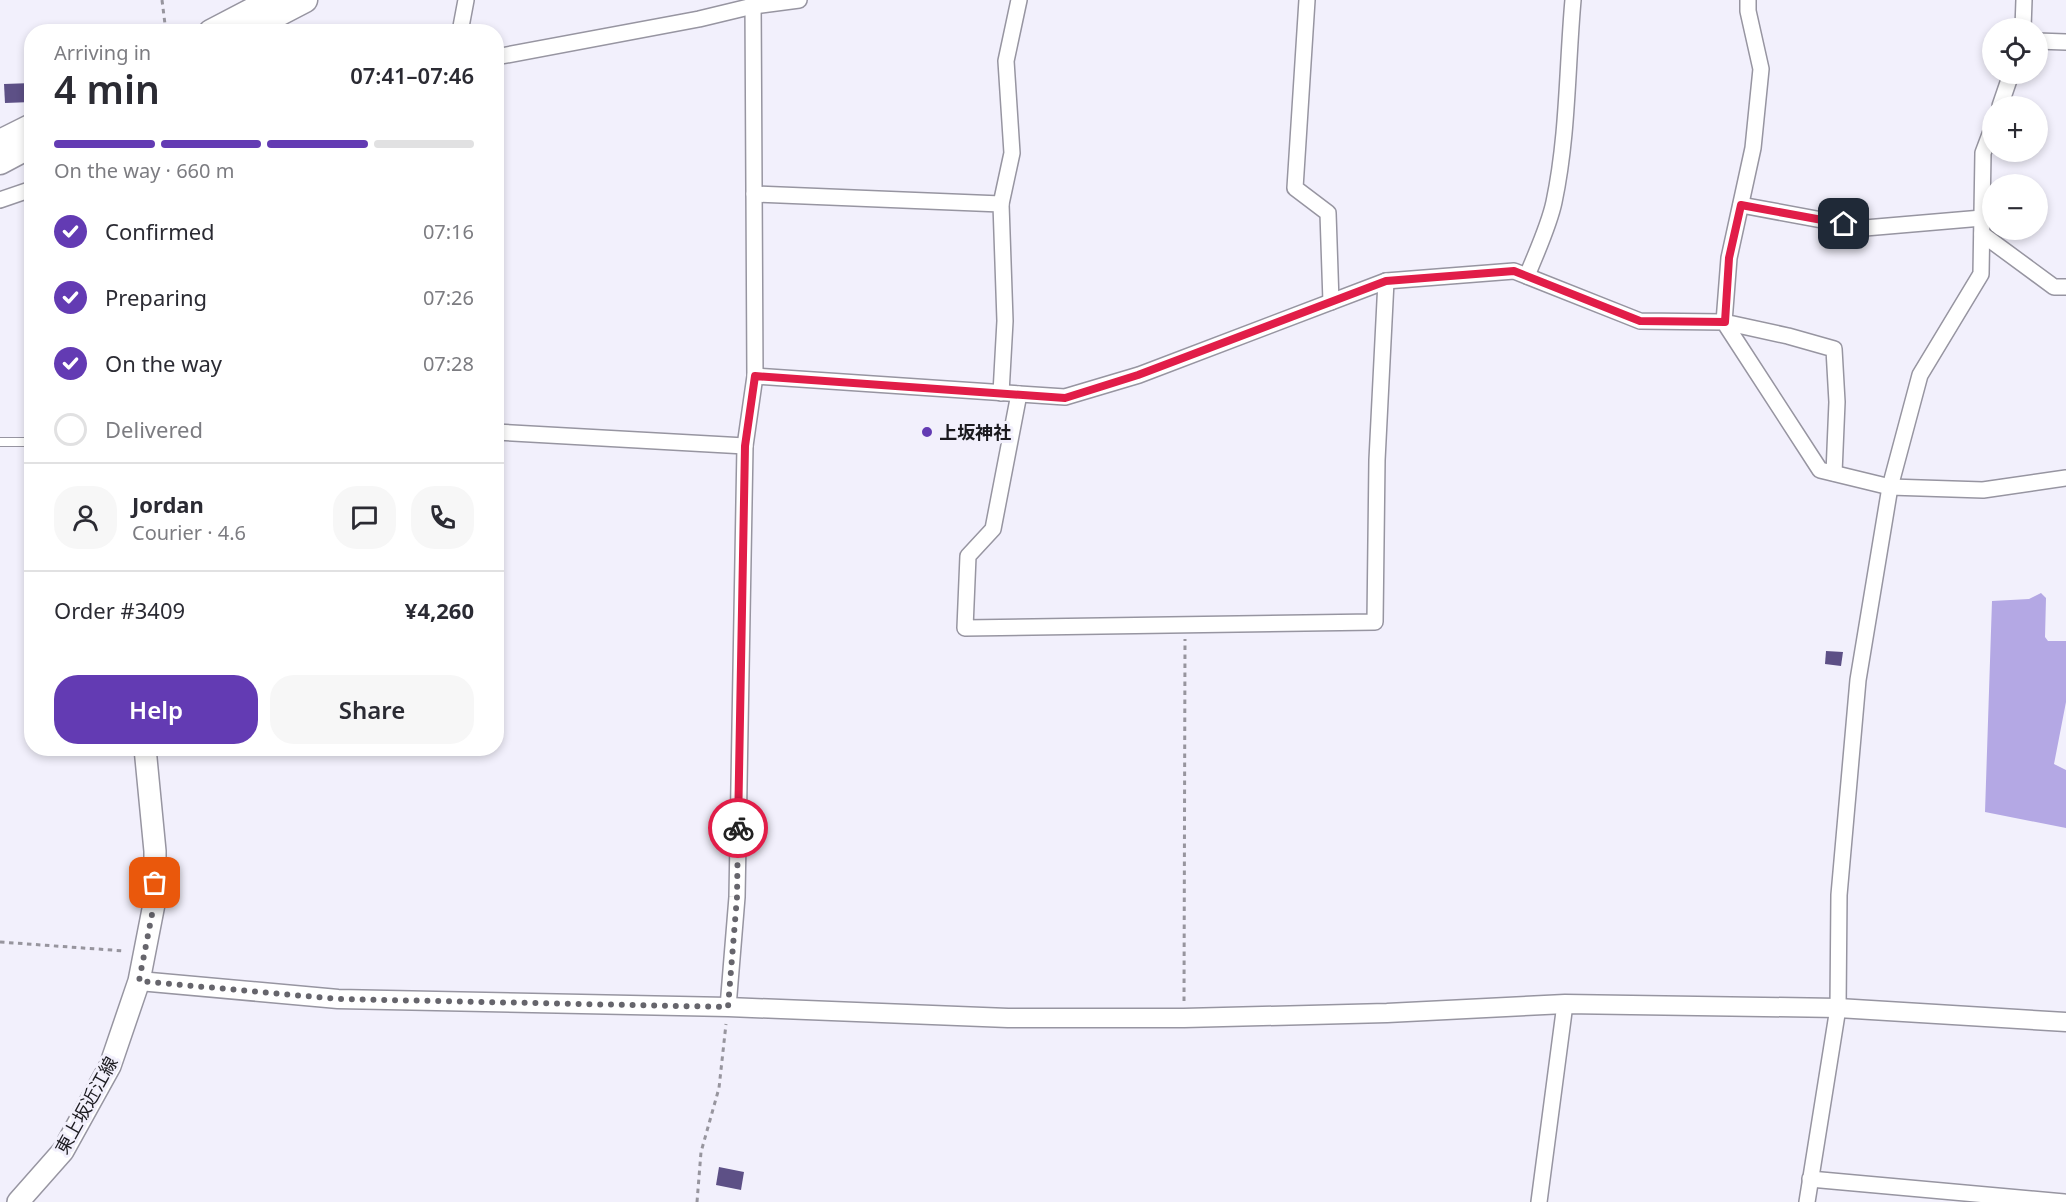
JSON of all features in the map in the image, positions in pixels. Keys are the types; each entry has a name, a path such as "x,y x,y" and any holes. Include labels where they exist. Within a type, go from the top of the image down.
{"main road":[{"path":"226,24 272,0"},
{"path":"260,24 305,0"},
{"path":"0,142 24,130"},
{"path":"0,162 24,149"},
{"name":"東上坂近江線","path":"18,1202 63,1151 110,1066 139,981 155,899 154,850 146,756"}],"street":[{"path":"462,24 466,0"},
{"path":"504,56 699,19 753,3 799,0"},
{"path":"1001,393 1005,321 1001,204 1012,153 1006,61 1018,0"},
{"path":"1307,0 1295,188 1328,213 1331,302"},
{"path":"1527,276 1554,204 1564,131 1573,0"},
{"path":"1748,0 1748,11 1761,69 1753,148 1729,258 1725,322 1820,470 1890,487 1983,490 2066,478"},
{"path":"2023,18 2024,0"},
{"path":"728,1007 737,897 745,446 755,376 753,3"},
{"path":"2048,41 2066,42"},
{"path":"0,200 24,192"},
{"path":"754,195 1001,204"},
{"path":"1741,205 1865,228 1982,218"},
{"path":"1807,1202 1838,1008 1839,895 1858,680 1890,487 1920,375 1981,274 1982,234"},
{"path":"1990,240 2054,287 2066,287"},
{"path":"755,376 1065,398 1138,375 1386,281 1514,271 1640,321 1725,322 1834,349 1836,402 1834,473"},
{"path":"1019,394 993,529 968,556 965,628 1375,622 1377,460 1386,281"},
{"path":"504,432 745,446"},
{"path":"139,981 338,999 728,1007 1008,1018 1184,1018 1387,1013 1565,1004 1838,1008 2066,1022"},
{"path":"1539,1202 1565,1004"},
{"path":"1810,1179 2064,1202"}],"lane":[{"path":"0,442 24,442"}],"path":[{"path":"162,0 165,24"},
{"path":"1184,1018 1185,625"},
{"path":"0,942 145,953"},
{"path":"697,1202 701,1152 719,1088 728,1007"}],"shaded area":[{"path":"2041,593 2046,598 2045,637 2048,641 2066,641 2066,702 2054,764 2066,770 2066,828 1985,812 1992,601 2029,599"}],"building":[{"path":"24,83 24,102 5,103 4,84"},
{"path":"1826,651 1843,652 1841,666 1825,664"},
{"path":"719,1167 744,1172 741,1190 716,1185"}],"way so far":[{"path":"155,883 155,899 139,981 338,999 728,1007 737,897 738,828"}],"place":[{"name":"上坂神社","path":"927,432"}],"route":[{"path":"738,828 745,446 755,376 1065,398 1138,375 1386,281 1514,271 1640,321 1725,322 1729,258 1741,205 1844,224"}]}
